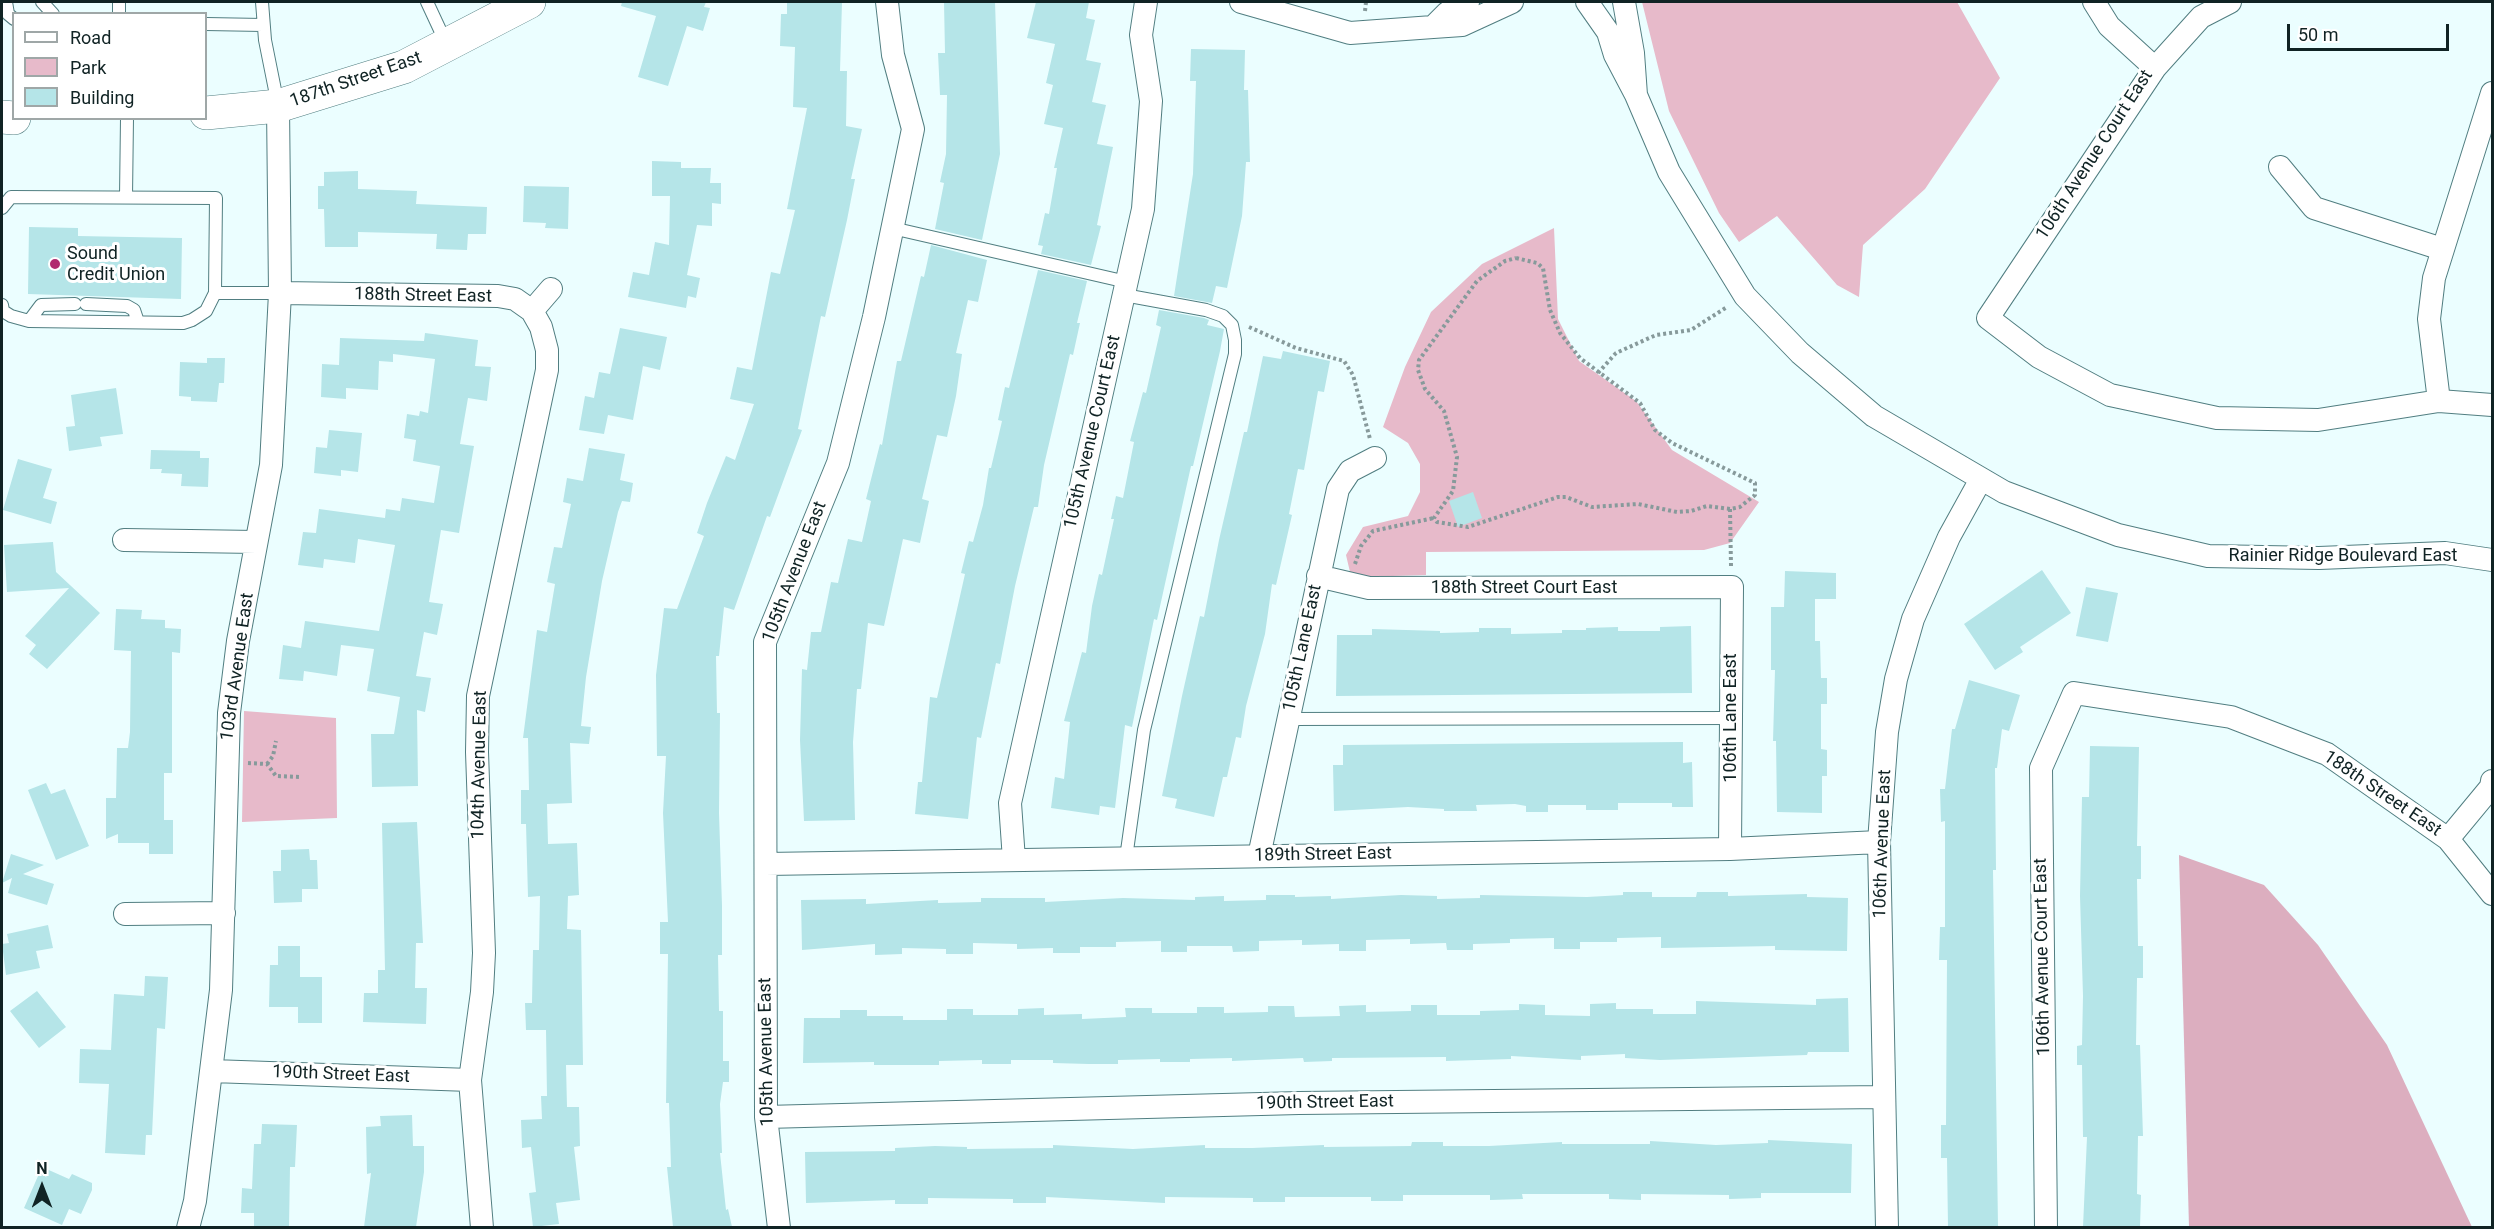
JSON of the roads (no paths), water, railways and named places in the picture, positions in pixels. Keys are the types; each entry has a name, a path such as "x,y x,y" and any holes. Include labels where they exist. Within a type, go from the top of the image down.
{"street":[{"name":"187th Street East","path":"207,112 278,106 404,68 529,2"},
{"name":"105th Avenue East","path":"779,1227 766,1117 765,642 838,463 913,129 893,55 887,2"},
{"name":"105th Avenue Court East","path":"1014,860 1010,803 1143,209 1151,101 1141,35 1146,2"},
{"path":"1242,2 1350,33 1462,26 1512,2"},
{"path":"1433,27 1447,13 1467,2"},
{"name":"Rainier Ridge Boulevard East","path":"1587,2 1608,32 1616,56 1636,94 1669,172 1745,296 1800,353 1874,416 2004,492 2118,535 2208,556 2319,558 2445,553 2493,560"},
{"name":"Rainier Ridge Boulevard East","path":"1624,2 1633,53 1636,94"},
{"name":"106th Avenue Court East","path":"2094,2 2109,26 2155,68 1988,318 2039,357 2110,394 2217,418 2318,420 2439,401"},
{"path":"2155,68 2201,17 2230,2"},
{"path":"2493,93 2442,249 2434,278 2429,319 2439,401 2493,405"},
{"name":"103rd Avenue East","path":"188,1227 195,1202 222,990 229,713 237,652 271,465 280,293 278,106"},
{"path":"2280,167 2314,208 2442,249"},
{"path":"532,311 551,288"},
{"name":"188th Street East","path":"280,293 498,297 515,299 532,311"},
{"name":"104th Avenue East","path":"482,1227 470,1080 484,953 477,776 478,696 547,370 547,350 541,327 532,311"},
{"name":"105th Lane East","path":"1258,856 1338,489 1350,471 1375,458"},
{"name":"106th Avenue East","path":"1887,1227 1879,842 1887,732 1896,679 1912,619 1949,537 1981,479"},
{"path":"124,540 256,542"},
{"name":"188th Street Court East","path":"1318,576 1369,588 1732,587"},
{"name":"106th Lane East","path":"1730,849 1732,587"},
{"name":"106th Avenue Court East","path":"2046,1227 2041,768 2074,693"},
{"name":"188th Street East","path":"2074,693 2231,717 2327,754 2448,838 2493,894"},
{"path":"2448,838 2491,787 2493,781"},
{"name":"189th Street East","path":"766,864 1730,849 1879,842"},
{"path":"125,914 224,914"},
{"name":"190th Street East","path":"212,1071 470,1080"},
{"name":"190th Street East","path":"766,1117 1299,1103 1884,1097"}],"lane":[{"path":"6,2 8,14 12,18"},
{"path":"262,2 263,25 278,106"},
{"path":"427,2 447,46"},
{"path":"207,24 263,25"},
{"path":"126,197 127,120"},
{"path":"2,208 11,197 216,198 215,293 206,311 192,320 183,323 29,321 2,309"},
{"path":"892,228 1206,310 1223,316 1232,325 1235,354 1144,730 1126,858"},
{"path":"215,293 280,293"},
{"path":"29,321 41,305 81,304 127,306 134,310 138,322"},
{"path":"1287,719 1731,718"}],"place":[{"name":"Sound Credit Union","path":"55,264"}]}
